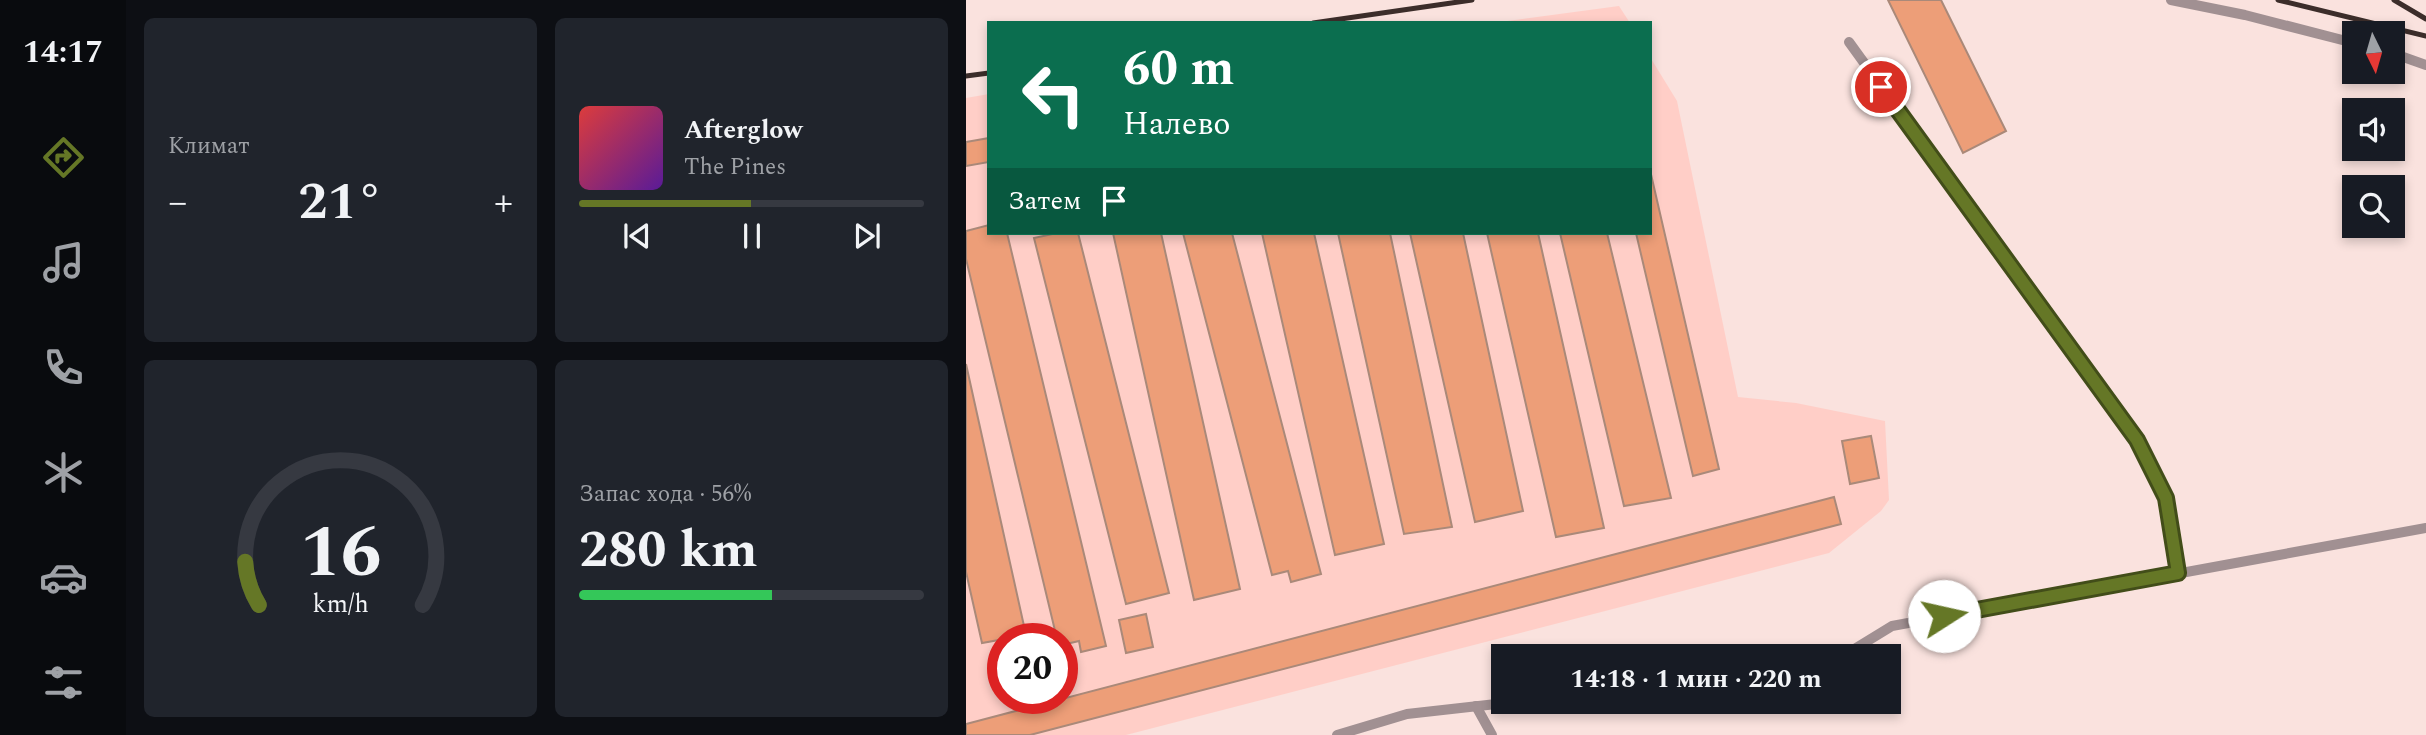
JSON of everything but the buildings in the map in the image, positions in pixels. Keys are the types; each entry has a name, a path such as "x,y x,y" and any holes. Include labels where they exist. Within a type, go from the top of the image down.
{"lane":[{"path":"2171,0 2245,15 2342,40"},
{"path":"1849,42 2137,440 2166,498 2178,573"},
{"path":"2405,58 2426,65"},
{"path":"1863,644 1892,626 2426,528"},
{"path":"1337,735 1407,715 1491,704"},
{"path":"1476,706 1492,735"}],"shaded area":[{"path":"1619,6 1629,21 1507,21"},
{"path":"1652,60 1677,101 1738,397 1796,403 1885,421 1889,500 1881,511 1829,553 1126,735 966,735 966,98 987,94 987,235 1652,235"}],"railway":[{"path":"1327,21 1472,0"},
{"path":"2278,0 2426,36"},
{"path":"2394,0 2426,19"},
{"path":"966,76 987,73"}],"route":[{"path":"1881,87 2137,440 2166,498 2178,573 1944,616"}]}
